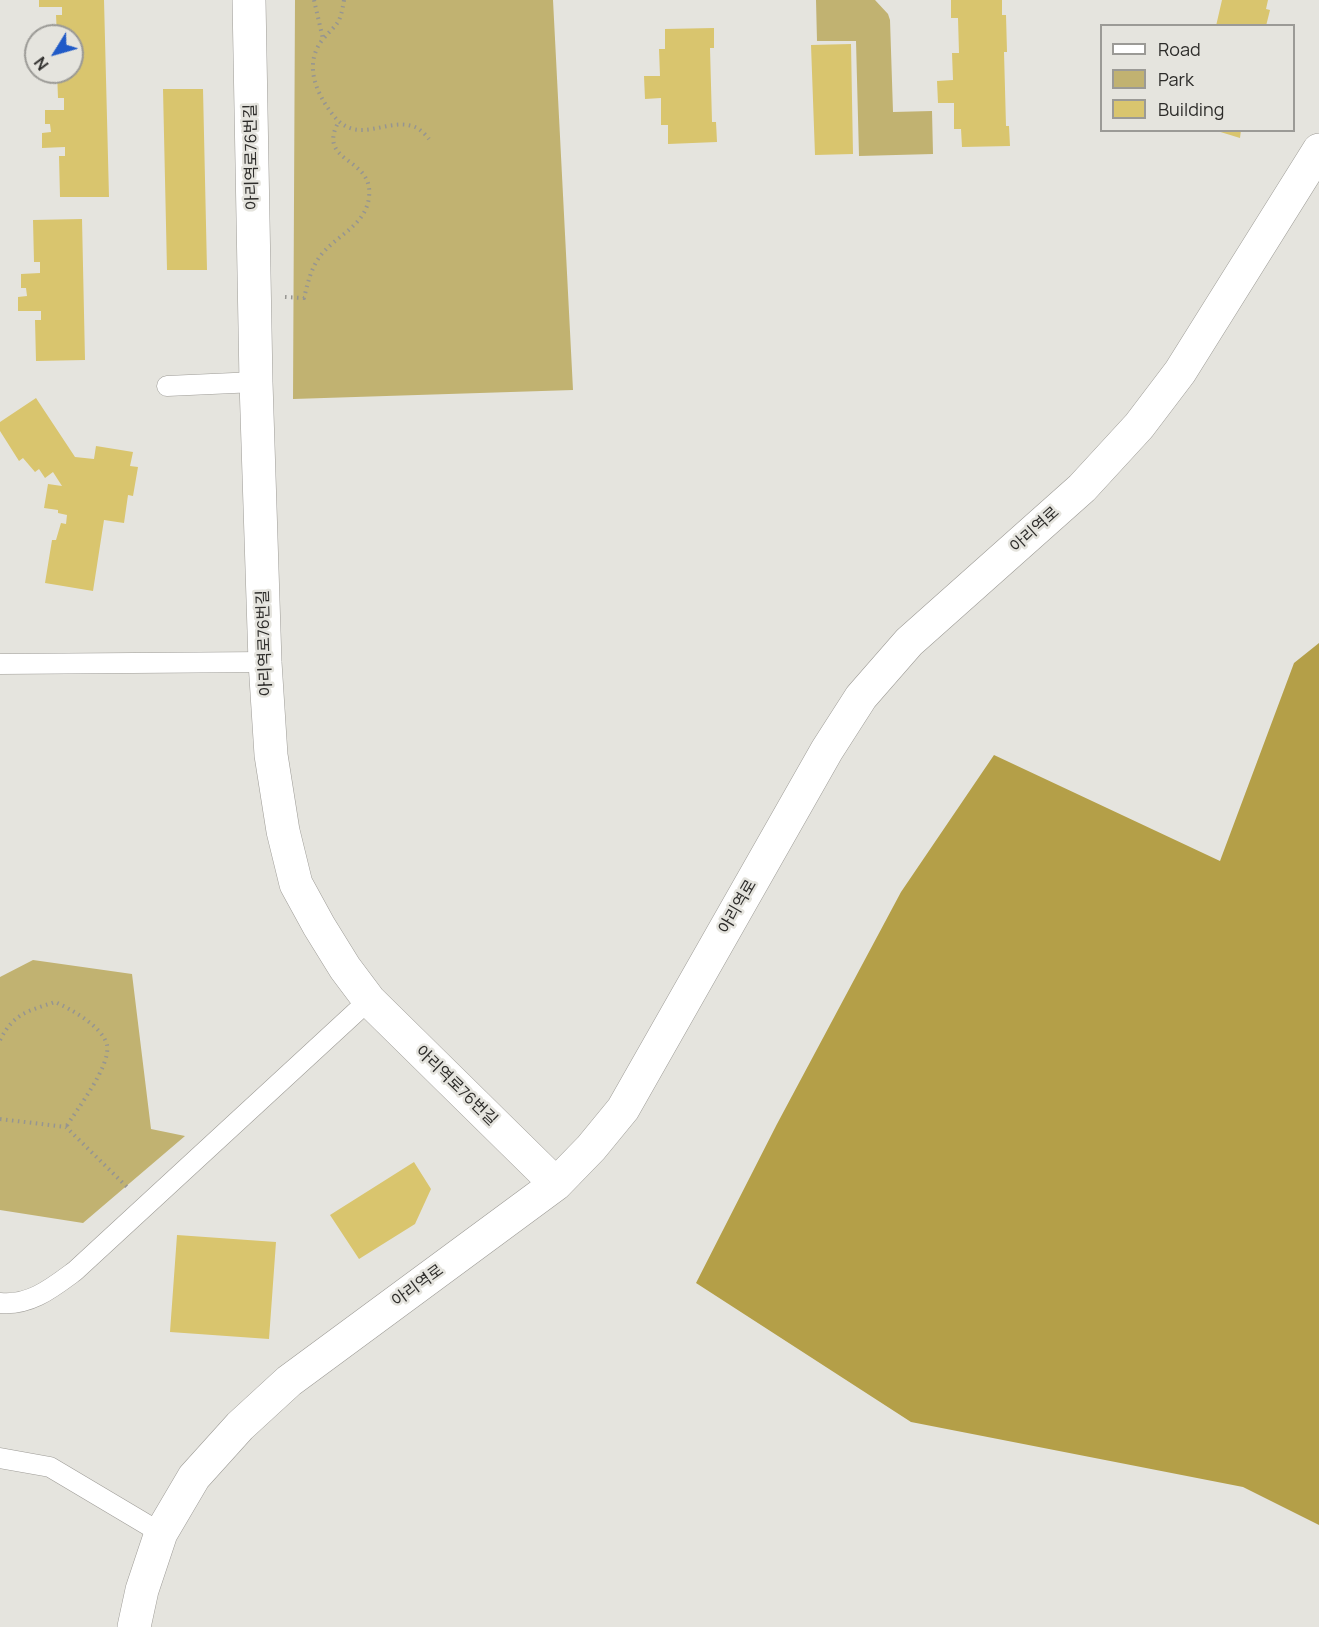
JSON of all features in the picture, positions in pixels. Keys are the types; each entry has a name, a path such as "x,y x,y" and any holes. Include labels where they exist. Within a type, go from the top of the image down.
{"street":[{"name":"아리역로76번길","path":"249,0 256,382 265,662 271,755 283,831 296,884 318,926 369,1000 556,1184"},
{"name":"아리역로","path":"134,1627 142,1590 161,1533 194,1477 240,1426 289,1381 556,1184 591,1148 623,1109 827,750 861,697 909,642 1082,488 1139,426 1180,372 1319,150"}],"lane":[{"path":"167,386 256,382"},
{"path":"0,664 265,662"},
{"path":"0,1303 29,1301 50,1290 75,1271 369,1000"},
{"path":"0,1458 50,1467 161,1533"}],"path":[{"path":"314,0 323,39"},
{"path":"344,0 339,22 323,39 315,52 312,67 313,80 333,116 344,125 357,130 375,130 393,124 406,124 417,128 429,139"},
{"path":"304,298 308,279 320,256 331,244 358,223 367,208 370,194 368,180 362,169 340,156 335,148 333,139 339,121"},
{"path":"0,1040 8,1025 23,1012 55,1002 70,1009 100,1032 107,1046 104,1065 66,1127"},
{"path":"0,1119 66,1127 146,1206"}],"green space":[{"path":"295,0 553,0 573,390 293,399"},
{"path":"816,0 875,0 888,14 893,112 932,111 933,154 859,156 856,41 817,41"},
{"path":"33,960 132,974 151,1129 185,1136 83,1223 0,1210 0,977"}],"shaded area":[{"path":"1319,643 1319,1525 1243,1487 911,1422 696,1283 777,1124 901,892 994,755 1220,861 1294,663"}],"building":[{"path":"39,0 104,0 109,197 60,197 59,156 65,156 65,147 42,148 42,133 51,132 50,124 45,124 45,110 64,110 64,98 58,98 57,84 84,84 84,24 56,24 56,15 62,15 62,7 39,7"},
{"path":"951,0 1002,0 1002,15 1006,15 1007,52 1004,52 1006,126 1009,126 1010,146 962,147 961,129 954,129 954,103 938,103 937,81 953,80 952,53 959,53 958,18 951,18"},
{"path":"1222,0 1268,0 1266,9 1270,10 1266,24 1216,24"},
{"path":"714,28 714,48 710,48 712,122 716,122 717,142 668,144 668,125 661,125 661,98 645,99 644,76 660,76 659,49 665,49 665,29"},
{"path":"851,44 853,154 815,155 811,45"},
{"path":"163,89 203,89 207,270 167,270"},
{"path":"1220,132 1241,132 1240,138"},
{"path":"82,219 85,360 36,361 35,320 41,320 41,311 18,311 18,297 27,296 26,288 21,288 21,274 40,273 40,262 34,262 33,220"},
{"path":"36,398 75,457 94,459 96,446 133,452 130,466 138,467 133,496 128,495 124,523 104,520 93,591 45,583 52,540 56,540 61,523 66,524 67,515 58,513 58,510 44,508 48,484 62,486 53,472 45,478 39,469 35,472 23,458 19,461 0,431 0,422"},
{"path":"414,1162 431,1189 415,1224 359,1259 330,1215"},
{"path":"177,1235 276,1242 269,1339 170,1332"}]}
